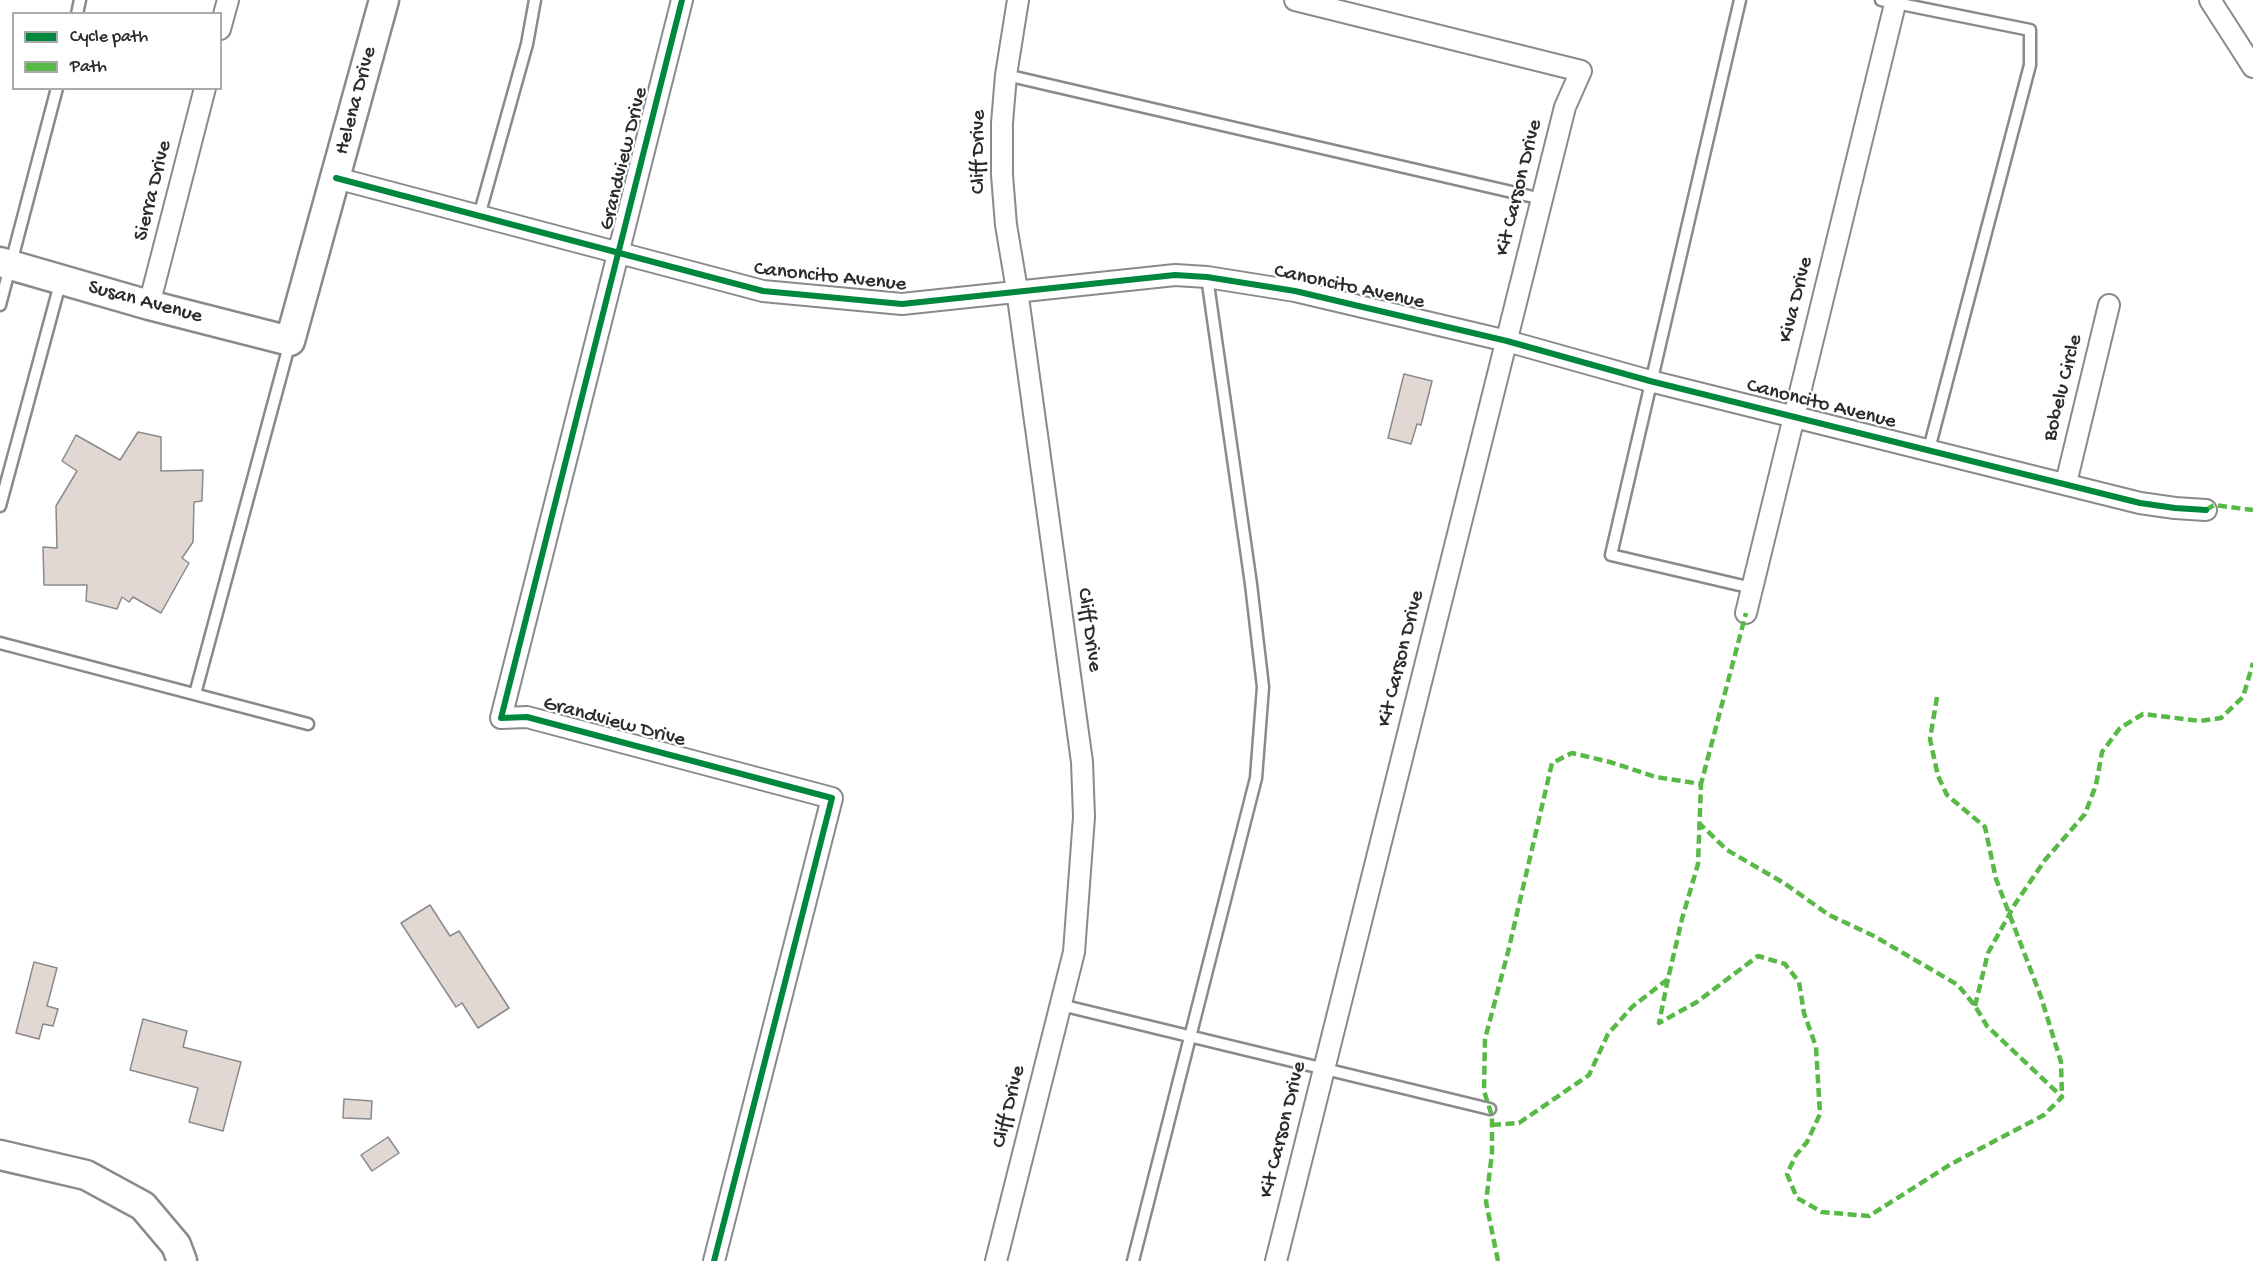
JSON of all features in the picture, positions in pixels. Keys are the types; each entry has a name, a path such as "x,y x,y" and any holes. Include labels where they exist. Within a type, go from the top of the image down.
{"main road":[{"name":"Helena Drive","path":"290,341 384,0"},
{"name":"Susan Avenue","path":"5,264 149,305 290,341"},
{"path":"0,1155 86,1175 143,1206 176,1245 182,1261"}],"street":[{"path":"222,21 228,0"},
{"name":"Grandview Drive","path":"682,0 501,718 527,717 832,798 714,1261"},
{"name":"Cliff Drive","path":"996,1261 1074,952 1084,817 1082,762 1006,225 1002,175 1002,123 1006,75 1018,0"},
{"name":"Kit Carson Drive","path":"1276,1261 1565,107 1581,71 1295,0"},
{"path":"2210,0 2253,67"},
{"name":"Kiva Drive","path":"1746,613 1891,1"},
{"name":"Sierra Drive","path":"149,305 204,90"},
{"name":"Canoncito Avenue","path":"336,178 764,291 902,304 1175,275 1207,277 1295,291 1507,341 1650,381 2140,503 2206,510"},
{"name":"Bobelu Circle","path":"2066,483 2109,304"}],"lane":[{"path":"479,216 527,44 535,0"},
{"path":"1740,0 1611,555 1752,588"},
{"path":"1891,1 2030,30 2030,65 1929,449"},
{"path":"1006,75 1542,199"},
{"path":"0,305 5,264 56,90"},
{"path":"1133,1261 1256,778 1263,687 1251,584 1207,277"},
{"path":"0,506 61,280"},
{"path":"195,694 290,341"},
{"path":"0,643 308,724"},
{"path":"1061,1005 1490,1109"}],"building":[{"path":"1404,374 1432,381 1421,425 1417,424 1411,444 1388,438"},
{"path":"138,432 161,437 161,471 203,470 202,501 194,502 193,542 182,558 189,563 161,613 133,597 129,602 122,597 117,609 86,601 87,585 44,585 43,547 57,548 56,506 77,471 62,461 76,435 120,460"},
{"path":"430,905 450,936 459,931 509,1008 478,1028 462,1003 456,1007 401,923"},
{"path":"34,962 57,968 47,1006 58,1009 53,1026 43,1024 39,1039 16,1033"},
{"path":"143,1019 187,1031 183,1047 241,1062 223,1131 189,1122 198,1088 130,1070"},
{"path":"344,1099 372,1101 371,1119 343,1118"},
{"path":"388,1137 399,1153 372,1171 361,1155"}],"marked path":[{"path":"2206,510 2214,505 2253,510"},
{"path":"1498,1261 1486,1202 1492,1153 1492,1116 1484,1091 1485,1039 1508,952 1552,763 1572,753 1656,777 1701,784 1746,613"},
{"path":"1975,1006 1988,953 2015,904 2045,860 2085,814 2096,785 2102,752 2120,728 2143,714 2200,721 2221,718 2243,697 2253,663"},
{"path":"1937,697 1930,739 1938,776 1947,795 1985,827 1996,879 2041,997 2061,1062 2062,1097"},
{"path":"1492,1125 1519,1123 1589,1075 1608,1034 1632,1007 1668,979 1698,864 1701,784"},
{"path":"1668,979 1659,1023 1697,1002 1758,956 1785,964 1799,982 1804,1013 1816,1047 1820,1114 1807,1142 1796,1155 1787,1174 1797,1198 1822,1212 1869,1216 1951,1164 2044,1115 2062,1097 1987,1026 1958,985 1874,936 1829,915 1784,883 1727,850 1699,823"}],"cycle path":[{"path":"682,0 501,718 527,717 832,798 714,1261"},
{"path":"336,178 763,291 902,304 1175,275 1207,277 1295,291 1507,341 1650,381 2140,503 2206,510"}]}
